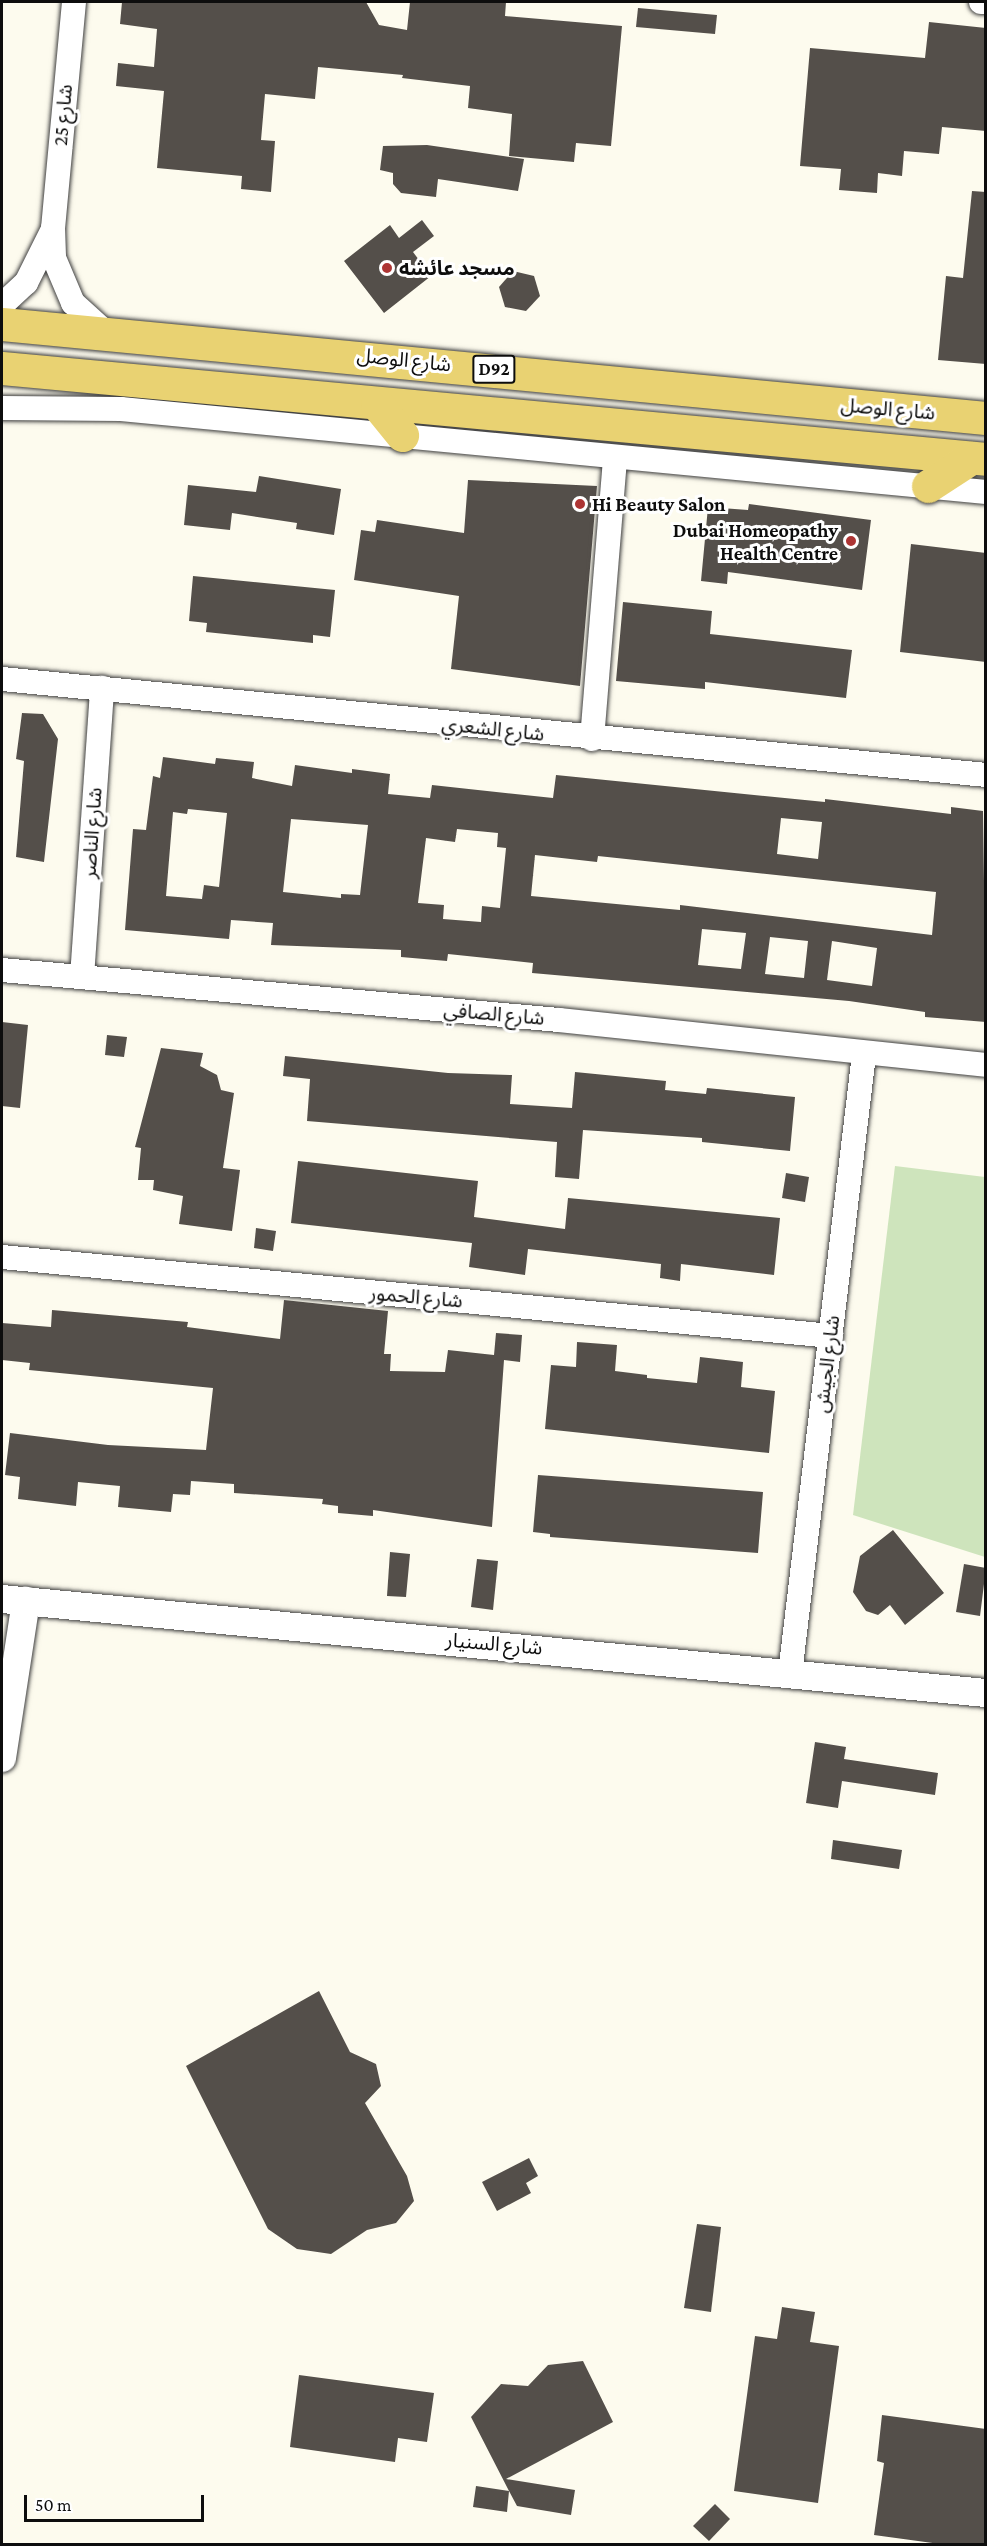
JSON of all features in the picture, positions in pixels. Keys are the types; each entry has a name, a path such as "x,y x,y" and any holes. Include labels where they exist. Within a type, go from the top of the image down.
{"main road":[{"name":"شارع الوصل","path":"2,324 104,331 986,418"},
{"name":"شارع الوصل","path":"2,368 978,458"},
{"path":"377,404 402,435"},
{"path":"928,486 978,458"}],"street":[{"name":"شارع 25","path":"74,2 53,228 54,258 64,289 83,315 104,331"},
{"name":"شارع 25","path":"2,305 36,269 53,228"},
{"path":"2,408 121,409 986,492"},
{"path":"591,739 615,458"},
{"name":"شارع الشعري","path":"2,679 591,739 986,775"},
{"name":"شارع الناصر","path":"82,977 102,688"},
{"name":"شارع الصافي","path":"2,970 559,1020 864,1054 986,1065"},
{"name":"شارع الجيش","path":"790,1674 864,1054"},
{"name":"شارع الحمور","path":"2,1257 831,1336"},
{"path":"2,1758 14,1600"},
{"name":"شارع السنيار","path":"14,1600 986,1693"}],"green space":[{"path":"895,1166 985,1177 985,1557 853,1515"}],"building":[{"path":"122,2 366,2 379,25 407,30 410,2 506,2 505,16 622,26 611,146 576,143 574,162 509,156 512,114 468,108 470,86 402,78 403,75 318,67 315,99 265,94 261,140 275,141 271,192 241,189 242,176 157,168 164,91 116,86 118,63 154,67 157,29 120,24"},
{"path":"638,8 717,15 715,34 636,27"},
{"path":"929,22 986,28 986,131 942,127 939,154 904,151 902,176 878,173 877,193 839,190 841,169 800,166 810,48 925,58"},
{"path":"427,145 524,159 518,191 438,179 436,197 401,193 393,184 393,173 380,170 383,146"},
{"path":"972,191 986,192 986,364 938,360 946,276 963,278"},
{"name":"مسجد عائشه","path":"422,220 434,236 413,252 431,276 384,313 344,261 390,225 399,238"},
{"path":"513,271 534,276 540,296 526,311 505,307 499,287"},
{"path":"259,476 341,489 334,535 296,529 297,523 232,513 230,530 184,525 188,485 256,492"},
{"path":"468,480 597,486 580,686 451,669 459,596 354,580 361,530 375,532 377,520 464,533"},
{"path":"749,504 871,520 862,590 728,572 727,584 701,581 708,507 748,510"},
{"path":"911,544 986,553 986,662 900,652"},
{"path":"193,576 335,590 330,637 313,635 313,643 206,632 207,623 189,621"},
{"path":"623,602 712,611 710,634 852,650 846,698 705,682 705,689 616,681"},
{"path":"22,713 43,714 58,739 44,862 16,857 24,761 16,759"},
{"path":"163,757 215,764 216,758 254,762 252,778 292,786 295,765 352,773 352,769 390,774 388,794 430,798 432,785 553,798 556,775 825,802 825,799 951,814 951,807 983,811 986,1022 925,1017 925,1012 849,1001 532,973 533,963 448,954 447,961 401,957 401,950 271,945 273,923 231,920 229,939 125,930 133,829 146,830 153,776 160,778","holes":["188,809 227,813 219,887 204,885 202,899 166,896 173,812 187,814","781,818 822,822 818,859 777,854","291,819 368,825 360,895 341,894 341,898 283,892","457,829 498,833 497,847 506,848 500,908 482,906 481,922 443,919 444,905 418,903 426,838 455,842","535,855 597,862 598,856 936,892 932,935 680,905 680,910 531,896","702,929 746,933 741,969 698,965","770,937 808,941 804,978 765,974","832,941 877,948 872,986 827,980"]},
{"path":"2,1022 28,1025 20,1108 2,1106"},
{"path":"107,1035 127,1037 124,1057 105,1055"},
{"path":"161,1048 203,1053 200,1066 217,1075 221,1090 234,1093 223,1168 240,1170 232,1231 179,1224 183,1196 153,1190 154,1180 138,1180 141,1148 135,1147"},
{"path":"285,1056 448,1073 512,1075 510,1104 572,1108 575,1072 666,1081 665,1090 706,1094 707,1088 795,1097 790,1151 702,1142 702,1138 583,1130 579,1179 555,1177 557,1142 307,1121 310,1079 283,1076"},
{"path":"298,1161 478,1181 474,1217 565,1229 568,1198 780,1218 774,1275 681,1264 680,1281 660,1278 661,1264 528,1249 525,1275 469,1267 472,1243 291,1223"},
{"path":"786,1173 809,1177 805,1202 782,1198"},
{"path":"256,1228 276,1231 273,1251 254,1248"},
{"path":"284,1300 388,1311 384,1354 391,1354 390,1371 445,1372 448,1350 494,1355 496,1333 522,1335 520,1362 504,1360 492,1527 373,1510 373,1516 338,1513 338,1506 322,1504 323,1499 234,1493 234,1484 191,1481 190,1495 173,1494 171,1512 118,1507 120,1486 78,1482 76,1506 18,1499 20,1477 5,1475 10,1433 108,1445 206,1450 213,1388 29,1370 30,1363 2,1360 2,1323 51,1327 52,1310 188,1322 187,1327 280,1339"},
{"path":"577,1342 617,1345 615,1371 647,1375 647,1378 697,1383 700,1357 743,1362 741,1387 775,1391 769,1453 545,1429 551,1365 576,1367"},
{"path":"538,1475 763,1492 758,1553 550,1537 550,1534 533,1532"},
{"path":"893,1530 944,1593 905,1625 890,1605 878,1615 866,1611 853,1592 860,1556"},
{"path":"390,1552 410,1554 406,1597 387,1596"},
{"path":"477,1559 498,1561 493,1610 471,1607"},
{"path":"964,1564 986,1568 980,1616 956,1612"},
{"path":"815,1742 846,1747 844,1759 938,1773 935,1795 842,1781 838,1808 806,1803"},
{"path":"833,1840 902,1850 899,1869 831,1859"},
{"path":"319,1991 350,2052 376,2064 381,2086 365,2103 407,2176 414,2201 396,2223 367,2230 331,2254 297,2249 268,2229 186,2066"},
{"path":"529,2158 538,2176 526,2183 531,2193 497,2211 482,2182"},
{"path":"697,2224 721,2227 711,2312 684,2308"},
{"path":"782,2307 815,2312 810,2342 839,2346 818,2503 734,2491 755,2336 777,2339"},
{"path":"583,2361 613,2422 506,2479 575,2490 571,2515 517,2506 471,2417 501,2384 528,2386 548,2365"},
{"path":"299,2375 434,2393 427,2442 398,2438 395,2462 290,2447"},
{"path":"882,2415 986,2429 986,2544 940,2544 874,2535 884,2463 877,2461"},
{"path":"476,2486 509,2491 507,2512 473,2507"},
{"path":"715,2504 730,2519 709,2541 693,2526"}],"place":[{"name":"مسجد عائشه","path":"387,268"},
{"name":"Hi Beauty Salon","path":"580,504"},
{"name":"Dubai Homeopathy Health Centre","path":"851,541"}]}
